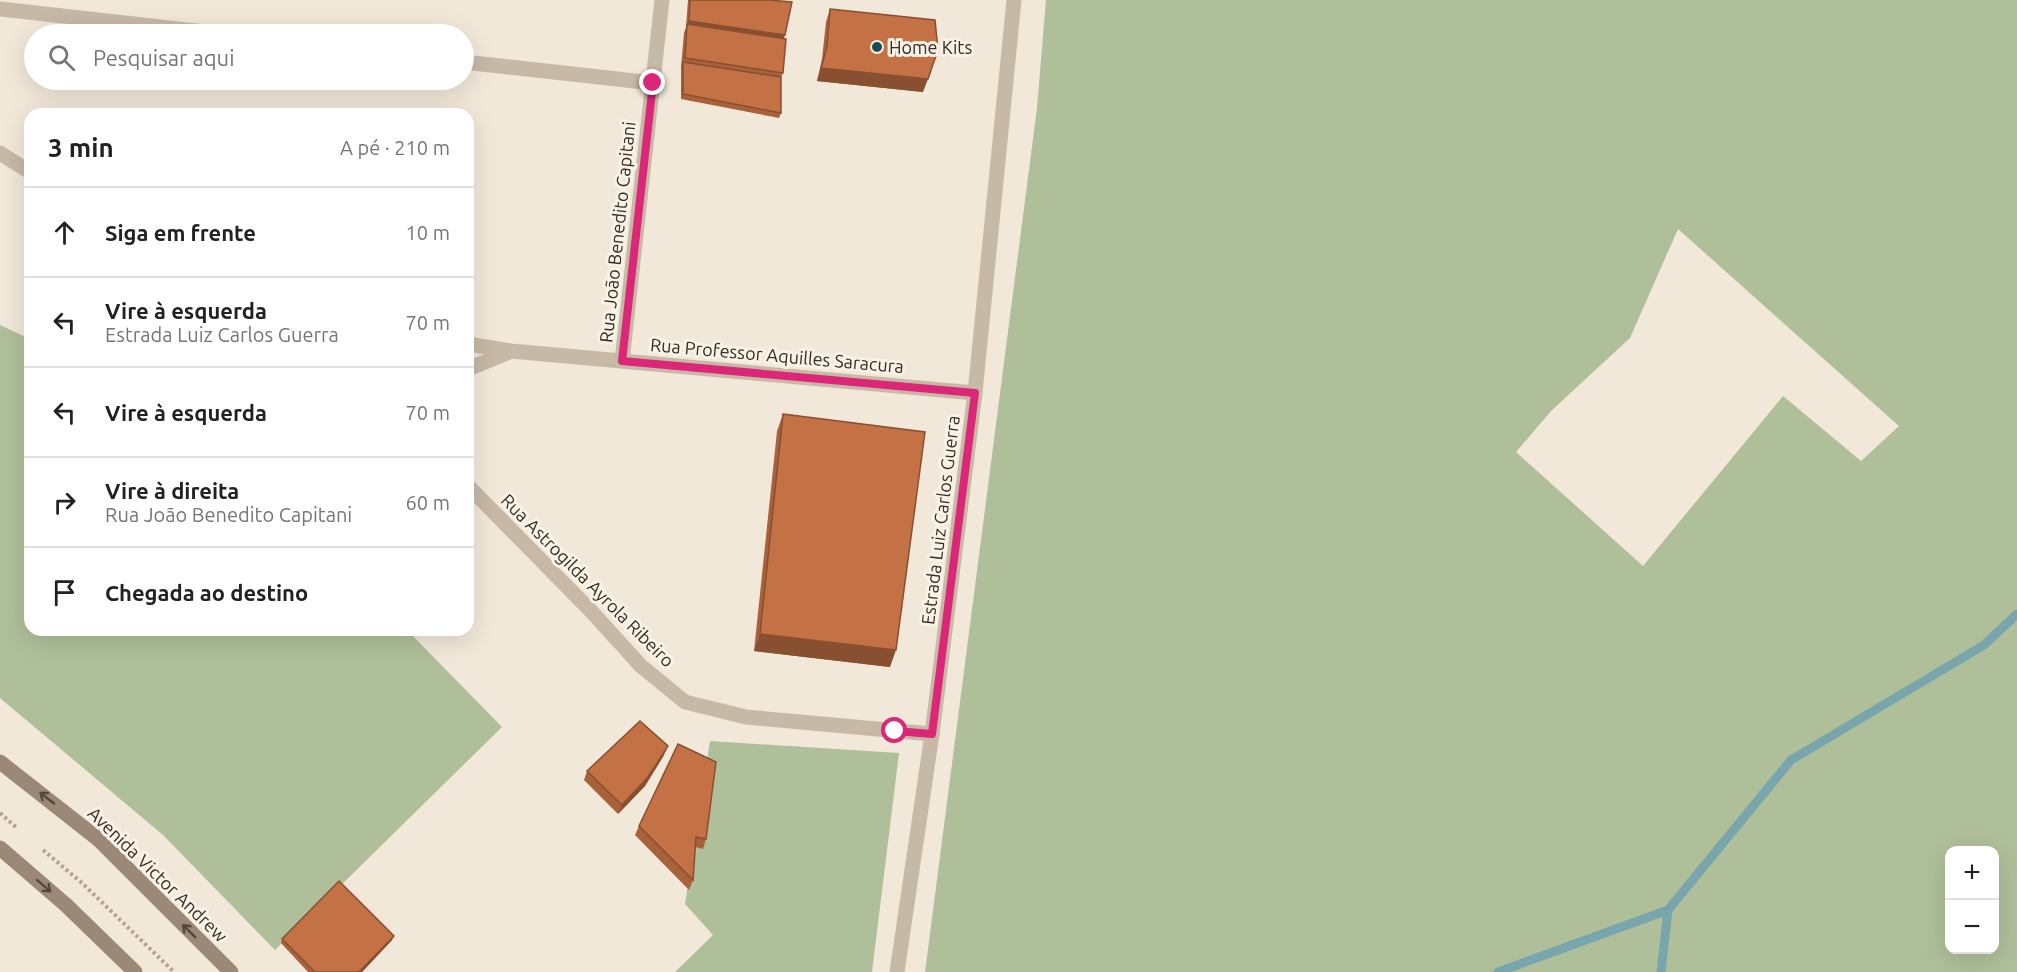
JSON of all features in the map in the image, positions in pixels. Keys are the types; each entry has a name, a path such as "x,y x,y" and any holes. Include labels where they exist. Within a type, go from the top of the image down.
{"main road":[{"name":"Avenida Victor Andrew","path":"0,762 98,839 231,972"},
{"path":"0,848 66,905 135,972"}],"street":[{"name":"Rua João Benedito Capitani","path":"622,361 662,0"},
{"name":"Estrada Luiz Carlos Guerra","path":"897,972 932,734 975,393 1014,0"},
{"path":"0,9 134,24"},
{"path":"474,63 653,83"},
{"path":"0,153 24,168"},
{"name":"Rua Professor Aquilles Saracura","path":"474,345 511,351 975,393"},
{"path":"474,366 511,351"},
{"name":"Rua Astrogilda Ayrola Ribeiro","path":"474,492 590,610 641,666 685,702 746,717 932,734"}],"green space":[{"path":"1046,0 2017,0 2017,972 925,972 1037,108","holes":["1678,229 1899,426 1861,461 1783,396 1643,566 1516,452 1551,411 1630,338"]},
{"path":"0,325 24,336 24,636 413,636 502,727 275,950 163,835 0,698"},
{"path":"710,741 899,753 872,972 675,972 713,935 685,904"}],"building":[{"path":"690,0 792,2 785,35 689,21"},
{"name":"Home Kits","path":"830,9 935,20 938,50 928,79 821,68 827,46"},
{"path":"687,24 786,39 783,73 685,58"},
{"path":"683,62 781,77 781,113 683,94"},
{"path":"783,414 925,432 896,650 760,634"},
{"path":"640,721 668,746 648,777 622,805 587,771"},
{"path":"678,744 716,762 706,839 696,837 693,880 639,826"},
{"path":"339,881 394,936 359,972 315,972 282,939"}],"waterway":[{"path":"1661,972 1668,910 1791,760 1984,645 2017,614"},
{"path":"1498,972 1668,910"}],"place":[{"name":"Home Kits","path":"877,47"}],"route":[{"path":"653,83 622,361 975,393 932,734 895,731"}]}
